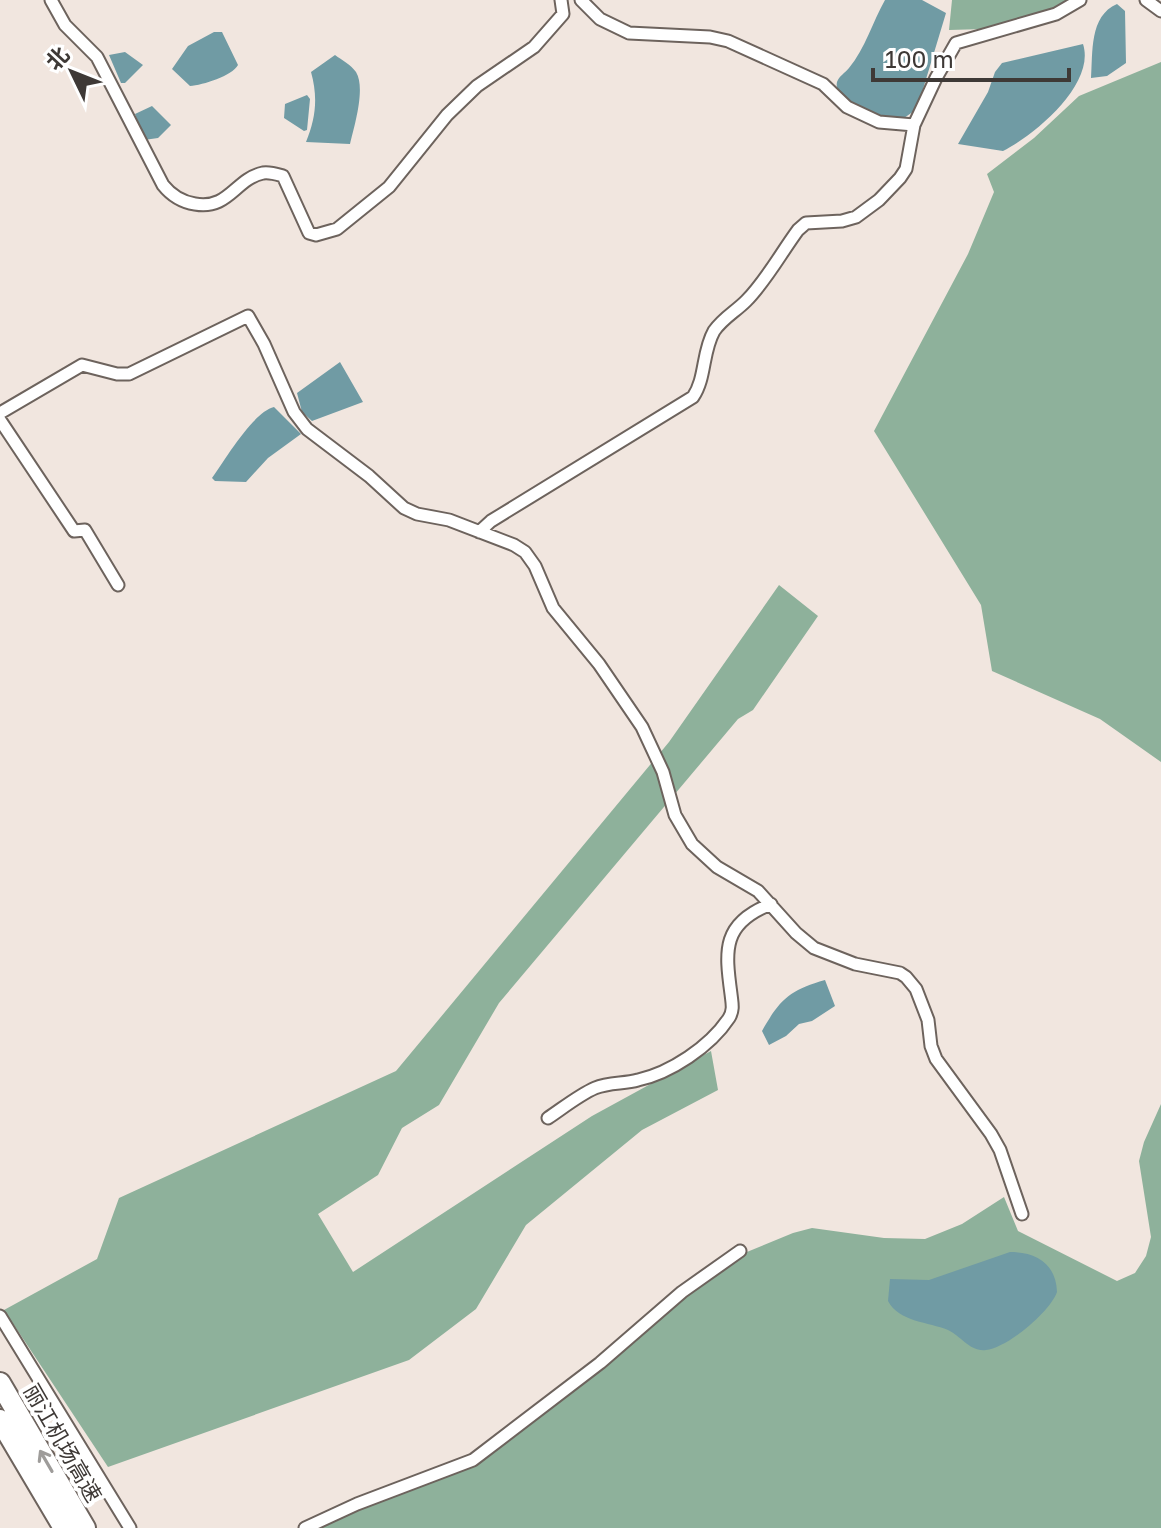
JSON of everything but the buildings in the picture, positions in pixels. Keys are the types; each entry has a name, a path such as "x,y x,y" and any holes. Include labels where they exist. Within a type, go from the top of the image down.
{"highway":[{"name":"丽江机场高速","path":"0,1383 85,1528"},
{"name":"丽江机场高速","path":"0,1420 64,1528"}],"street":[{"path":"51,0 65,25 97,57 170,193 189,203 211,206 259,175 270,173 283,176 309,233 316,235 337,229 389,187 447,115 477,86 523,57 549,31 563,14 561,0"},
{"path":"581,0 600,19 615,28 640,35 710,37 728,41 823,84 847,107 879,122 914,125"},
{"path":"479,532 491,521 693,397 699,386 707,345 723,320 748,299 803,225 822,220 849,220 879,200 906,169 914,125 956,43 1056,14 1080,0"},
{"path":"1146,0 1161,11"},
{"path":"0,413 82,365 129,374 248,316 294,412 307,429 369,476 404,508 417,514 449,520 514,545 531,559 553,608 599,664 642,727 663,772 675,815 692,844 717,867 758,891 814,948 855,964 900,973 911,983 928,1020 936,1059 1000,1150 1022,1214"},
{"path":"0,420 74,531 85,530 118,585"},
{"path":"548,1118 594,1088 633,1082 662,1073 706,1042 732,1012 726,953 729,943 746,917 771,904"},
{"path":"305,1528 357,1504 473,1460 600,1363 682,1292 740,1251"},
{"path":"0,1316 130,1528"}],"green space":[{"path":"952,0 1071,0 984,29 949,30"},
{"path":"1161,62 1161,762 1100,719 992,671 981,605 874,431 968,254 994,192 987,174 1034,138 1079,96"},
{"path":"779,585 818,616 753,710 738,719 499,1003 439,1105 402,1128 378,1175 318,1214 353,1272 592,1116 711,1051 718,1090 642,1130 526,1225 476,1309 409,1360 108,1467 4,1310 97,1259 119,1198 396,1071 669,742"},
{"path":"1161,1104 1161,1528 314,1528 358,1508 467,1468 602,1366 684,1295 742,1254 793,1233 812,1228 884,1238 925,1239 962,1224 1004,1197 1018,1231 1117,1281 1135,1273 1146,1256 1151,1237 1139,1161"}],"water":[{"path":"885,0 922,0 946,13 917,109 904,118 863,110 852,105 838,91 838,80 860,52"},
{"path":"1117,4 1125,11 1126,63 1107,76 1091,78 1097,26 1101,17"},
{"path":"214,32 222,32 238,65 224,76 190,86 172,69 188,46"},
{"path":"1083,44 1085,59 1072,91 1031,133 1003,151 958,144 1002,63"},
{"path":"125,52 143,65 125,83 121,83 109,55"},
{"path":"335,55 354,69 359,79 358,108 350,144 306,142 315,107 311,72"},
{"path":"307,95 310,99 307,130 304,131 284,118 285,104"},
{"path":"152,106 171,125 158,138 144,140 135,114"},
{"path":"340,362 363,402 312,421 302,412 297,393"},
{"path":"274,407 301,434 268,458 246,482 215,481 212,478 240,438 257,418"},
{"path":"825,980 835,1006 812,1021 799,1024 769,1045 762,1031 781,1003 794,992"},
{"path":"1010,1252 1029,1254 1049,1267 1057,1292 1037,1319 995,1348 975,1349 948,1330 899,1313 888,1301 890,1279 929,1280"}]}
